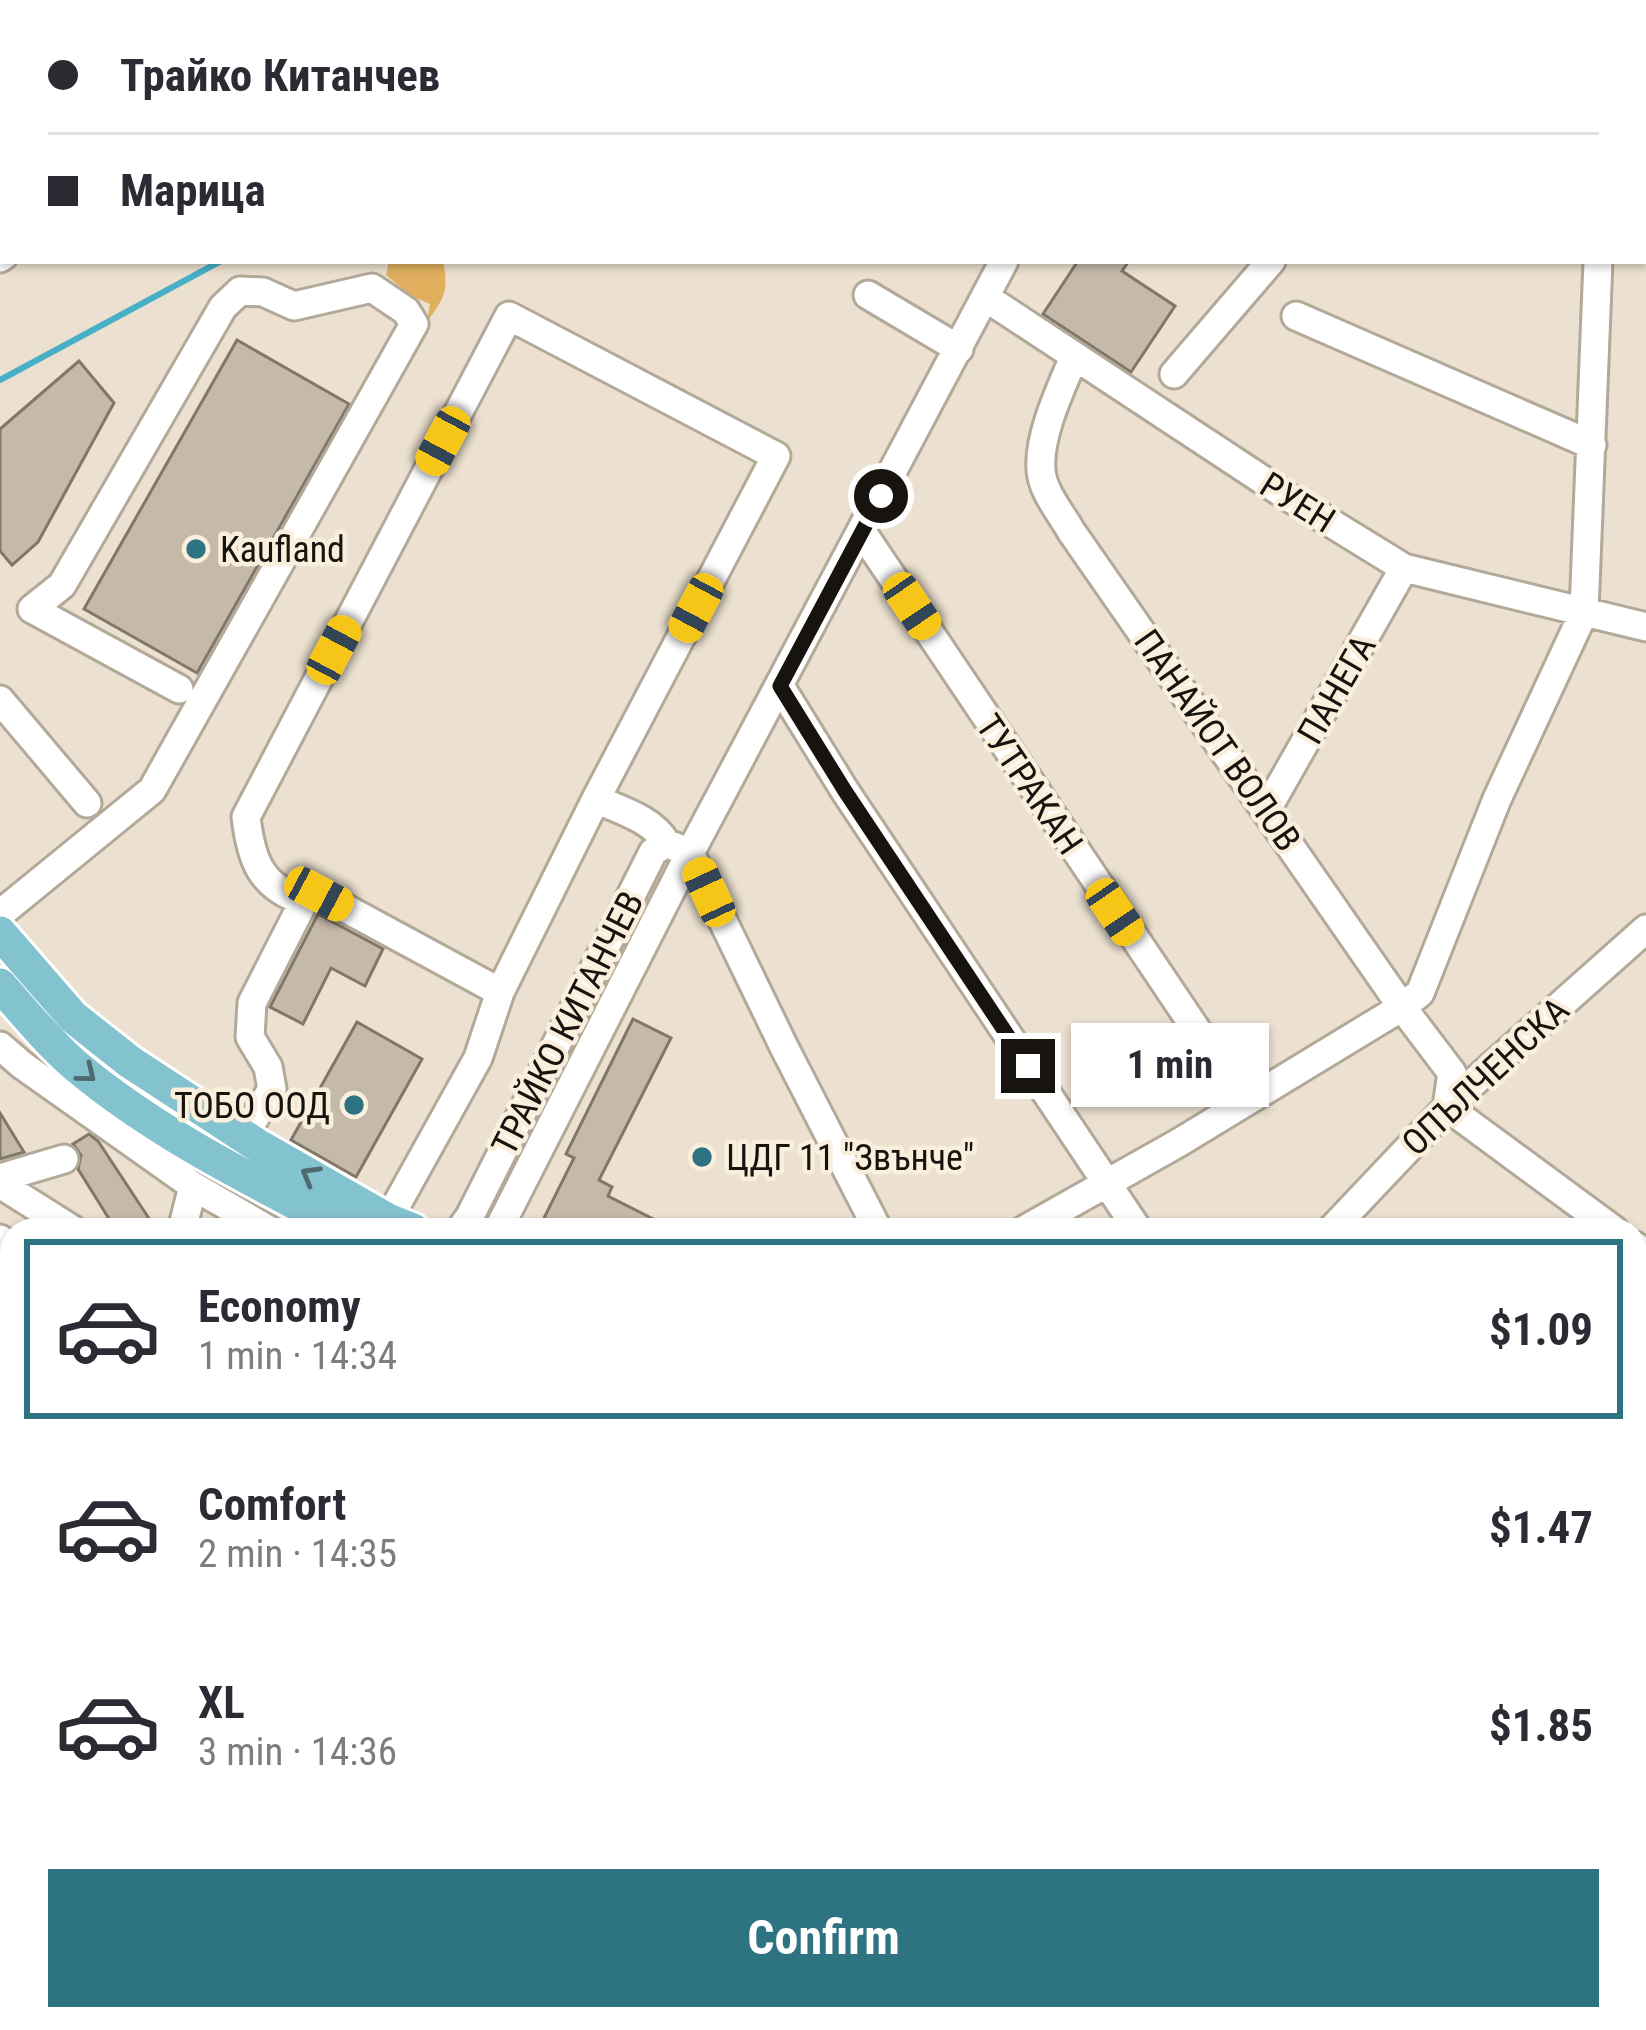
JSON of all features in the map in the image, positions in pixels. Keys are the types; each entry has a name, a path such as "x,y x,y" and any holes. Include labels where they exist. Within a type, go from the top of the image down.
{"main road":[{"path":"0,934 73,1017 130,1062 257,1144 388,1218"},
{"path":"4,995 72,1063 114,1096 324,1218"}],"street":[{"name":"ТРАЙКО КИТАНЧЕВ","path":"504,1218 678,848 780,686 1002,264"},
{"path":"1174,374 1268,264"},
{"path":"1046,1218 1420,993 1497,799 1585,612 1598,264"},
{"path":"0,914 152,790 414,324 406,311 372,288 294,306 263,292 240,291 224,307 62,585 32,609 179,689"},
{"path":"868,295 959,349"},
{"name":"РУЕН","path":"985,297 1404,568 1646,627"},
{"path":"304,901 284,894 258,870 246,817 509,316 776,456 500,992 478,1058 403,1218"},
{"path":"1296,316 1592,445"},
{"name":"ПАНАЙОТ ВОЛОВ","path":"1074,357 1047,425 1041,470 1047,489 1071,531 1452,1072 1447,1108"},
{"name":"ТУТРАКАН","path":"862,532 1245,1102"},
{"name":"ПАНЕГА","path":"1267,809 1404,568"},
{"path":"780,686 1130,1218"},
{"path":"0,700 87,803"},
{"path":"596,799 650,824 678,848 872,1218"},
{"name":"ТРАЙКО КИТАНЧЕВ","path":"469,1218 653,853 678,848"},
{"path":"254,1119 272,1089 268,1067 250,1037 252,1003 304,901 319,894 500,992"},
{"name":"ОПЪЛЧЕНСКА","path":"1342,1218 1447,1108 1646,929"},
{"path":"0,1046 193,1186 248,1218"},
{"path":"1447,1108 1597,1218"},
{"path":"0,1181 64,1159"},
{"path":"0,1181 55,1218"},
{"path":"185,1218 193,1186"}],"shaded area":[{"path":"388,264 443,264 444,293 427,322 430,304 411,296 386,275"}],"building":[{"path":"1076,264 1127,264 1122,271 1175,306 1131,372 1043,314"},
{"name":"Kaufland","path":"237,340 349,404 197,673 84,609"},
{"path":"79,361 114,403 38,542 12,565 0,551 0,429"},
{"path":"318,914 383,949 365,986 331,968 303,1024 270,1007"},
{"path":"633,1019 671,1038 599,1180 612,1187 608,1196 651,1218 544,1218 574,1158 566,1154"},
{"name":"ТОБО ООД","path":"357,1022 422,1059 356,1177 291,1140"},
{"path":"0,1113 24,1152 0,1159"},
{"path":"89,1134 98,1141 149,1218 109,1218 78,1169 81,1155 73,1144"}],"waterway":[{"path":"0,380 215,264"}],"place":[{"name":"Kaufland","path":"196,549"},
{"name":"ТОБО ООД","path":"354,1105"},
{"name":"ЦДГ 11 \"Звънче\"","path":"702,1157"}],"route":[{"path":"881,496 780,686 1028,1066"}]}
